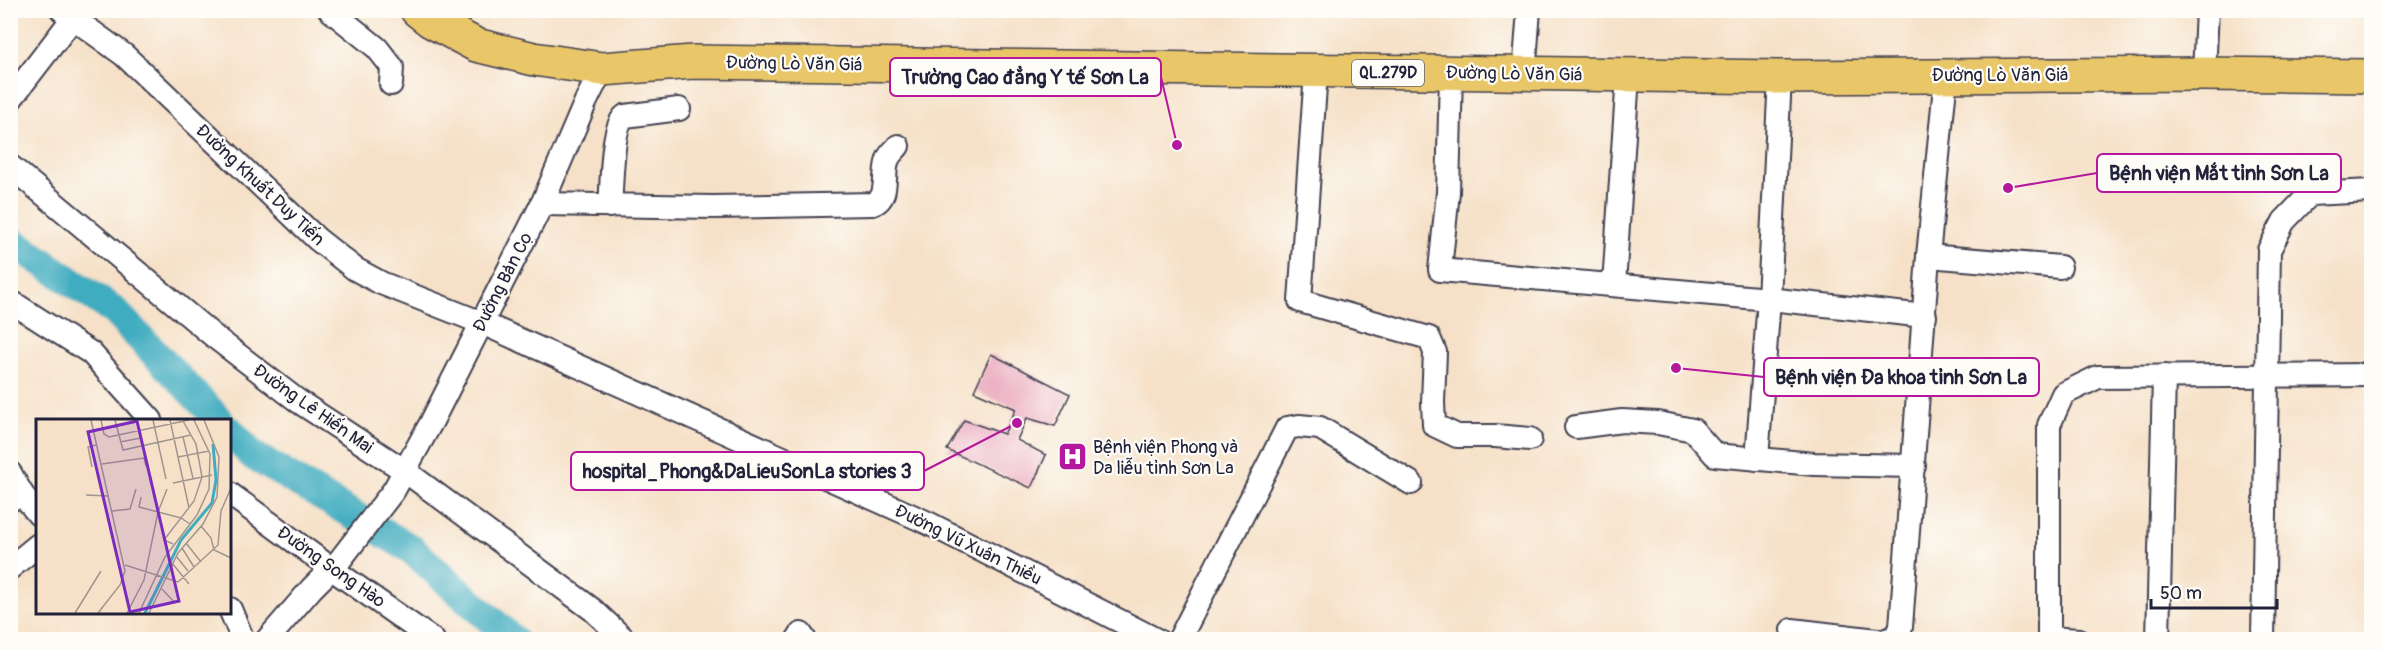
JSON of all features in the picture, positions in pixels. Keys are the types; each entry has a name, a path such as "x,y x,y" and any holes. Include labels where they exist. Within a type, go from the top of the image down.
{"highway":[{"name":"Đường Lò Văn Giá","path":"417,10 431,21 477,45 534,59 602,69 693,62 1628,76 2204,74 2372,76"}],"street":[{"path":"330,10 377,48 392,67 391,84"},
{"path":"1524,75 1529,10"},
{"path":"2204,74 2207,10"},
{"path":"10,100 67,14"},
{"name":"Đường Khuất Duy Tiến","path":"67,14 124,56 337,256 381,284 482,322"},
{"name":"Đường Bản Cọ","path":"336,565 399,480 432,422 542,204 602,69"},
{"path":"1316,72 1300,301 1429,338 1435,352 1432,402 1434,425 1457,436 1530,439"},
{"path":"1451,74 1448,192 1440,270 1769,299 1925,316"},
{"path":"1614,285 1628,76"},
{"path":"1886,639 1896,636 1901,627 1928,256 1946,76"},
{"path":"1757,459 1769,299 1780,77"},
{"path":"610,206 616,137 621,120 629,115 679,109"},
{"path":"542,204 713,207 873,204 879,202 882,197 886,166 889,157 898,146"},
{"name":"Đường Lê Hiến Mai","path":"10,166 216,338 399,480 593,610 625,639"},
{"path":"2263,639 2269,250 2284,221 2310,194 2372,191"},
{"path":"1928,256 2060,267"},
{"path":"10,301 91,353 150,419"},
{"name":"Đường Vũ Xuân Thiều","path":"482,322 928,523 1157,639"},
{"path":"2079,639 2049,639 2049,425 2063,394 2098,377 2372,375"},
{"path":"2158,639 2164,376"},
{"path":"1576,427 1622,421 1658,423 1693,430 1715,455 1814,464 1914,466"},
{"path":"1179,639 1287,428 1299,426 1320,428 1411,483"},
{"path":"10,473 16,497 36,512"},
{"name":"Đường Song Hào","path":"231,495 336,565 433,639"},
{"path":"10,568 36,547"},
{"path":"267,639 312,588 336,565"},
{"path":"231,611 243,639"},
{"path":"1792,630 1877,639"},
{"path":"797,639 801,634 805,639"}],"building":[{"path":"991,354 1070,394 1055,426 1027,418 1017,440 1046,455 1031,488 947,450 964,420 1004,434 1016,409 974,391"}],"waterway":[{"path":"10,240 113,310 218,419"},
{"path":"231,432 252,455 411,549 513,640"}],"place":[{"name":"Trường Cao đẳng Y tế Sơn La","path":"1177,145"},
{"name":"Bệnh viện Mắt tỉnh Sơn La","path":"2008,188"},
{"name":"Bệnh viện Đa khoa tỉnh Sơn La","path":"1676,368"},
{"name":"hospital_Phong&DaLieuSonLa stories 3","path":"1017,423"},
{"name":"Bệnh viện Phong và Da liễu tỉnh Sơn La","path":"1072,457"}]}
